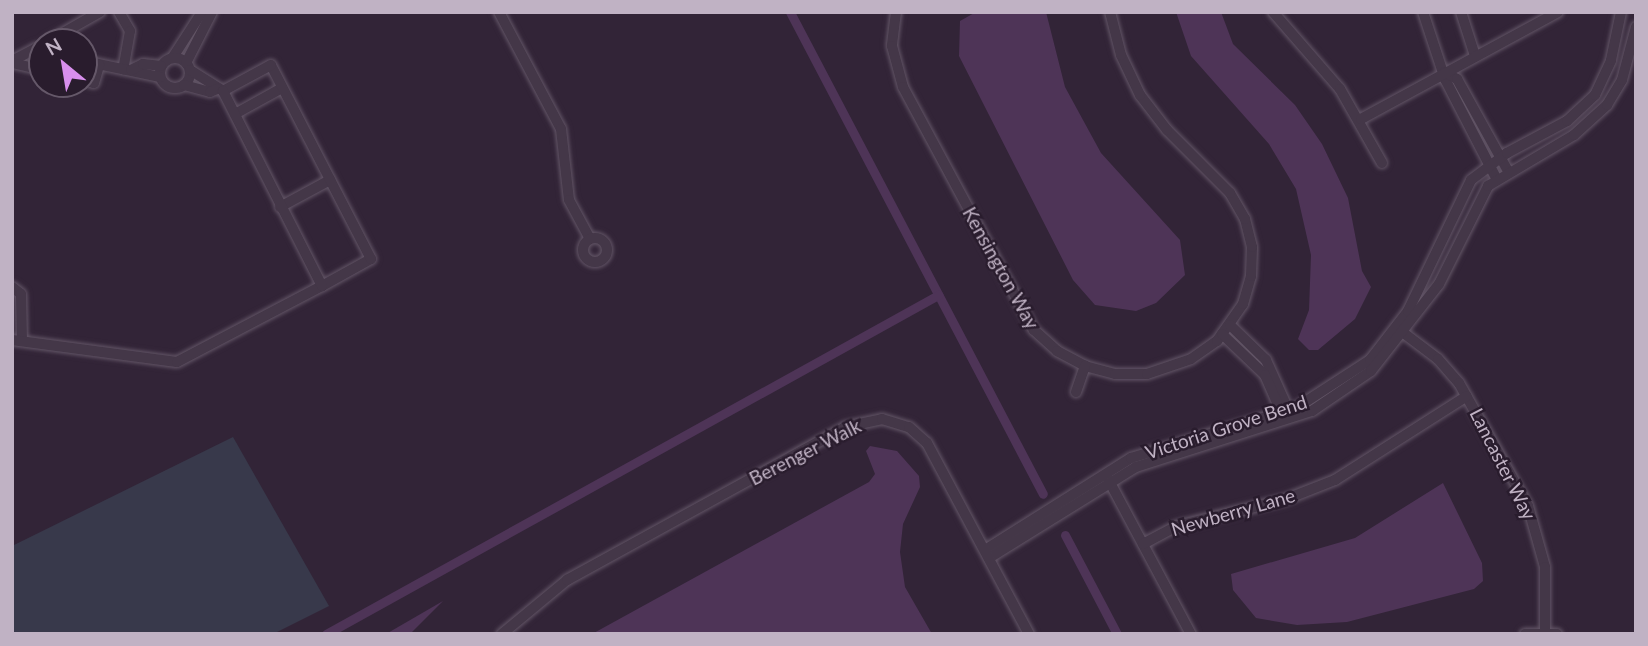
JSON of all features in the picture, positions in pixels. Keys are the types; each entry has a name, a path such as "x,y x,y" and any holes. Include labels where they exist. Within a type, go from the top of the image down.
{"street":[{"path":"72,28 100,12"},
{"path":"120,12 130,31 127,70"},
{"path":"127,70 144,64 161,66 173,57 202,12"},
{"path":"184,85 188,66 212,12"},
{"path":"499,12 561,129 569,200 590,239"},
{"name":"Kensington Way","path":"896,12 892,46 898,74 1034,330 1057,351 1085,366 1131,375 1162,371 1191,359 1222,334 1243,304 1251,276 1252,247 1244,219 1230,193 1167,130 1140,95 1121,55 1110,12"},
{"path":"1273,12 1361,119 1382,163"},
{"path":"1423,12 1444,72 1496,178"},
{"path":"1461,12 1475,56"},
{"path":"1361,119 1558,12"},
{"name":"Victoria Grove Bend","path":"1401,331 1463,194 1489,164 1567,121 1595,95 1611,60 1621,12"},
{"name":"Victoria Grove Bend","path":"987,554 1153,449 1287,416 1352,375 1401,331 1439,284 1475,206 1496,178 1574,135 1607,105 1622,80 1636,27"},
{"path":"12,62 28,54"},
{"path":"173,57 220,90 235,114 280,207 323,286"},
{"path":"12,287 21,294 17,341 177,362 371,259 271,65 220,90 210,92 184,85 169,87 160,77 137,76 127,70 99,65 98,69"},
{"path":"160,77 161,66"},
{"path":"1444,72 1455,77 1508,171"},
{"path":"235,114 282,88"},
{"path":"280,207 330,180"},
{"path":"1230,325 1266,359 1287,416"},
{"name":"Lancaster Way","path":"1401,331 1444,364 1467,396 1535,526 1546,589 1545,631"},
{"path":"1222,334 1255,362 1287,416"},
{"path":"1076,392 1085,366"},
{"name":"Newberry Lane","path":"1143,544 1186,523 1284,500 1335,480 1467,396"},
{"name":"Berenger Walk","path":"502,634 567,580 845,427 871,419 896,422 927,443 1030,634"},
{"path":"1107,477 1191,634"},
{"path":"1525,634 1545,631 1557,634"}],"shaded area":[{"path":"976,12 1046,12 1065,87 1101,153 1180,240 1185,275 1156,303 1136,311 1095,305 1073,280 959,56 960,21"},
{"path":"1176,12 1221,12 1233,44 1295,105 1322,144 1348,198 1362,271 1371,287 1355,319 1318,350 1309,350 1298,339 1309,310 1311,255 1296,189 1269,144 1191,56"},
{"path":"233,437 329,606 273,634 12,634 12,546"},
{"path":"870,446 897,451 919,476 920,487 903,524 900,552 905,587 932,634 592,634 869,482 875,474 866,451"},
{"path":"1443,483 1482,563 1483,581 1474,589 1347,622 1297,625 1256,618 1233,590 1231,574 1355,538"},
{"path":"443,601 410,634 386,634"}],"waterway":[{"path":"790,12 1043,494"},
{"path":"326,634 938,295"},
{"path":"1065,535 1117,634"}]}
